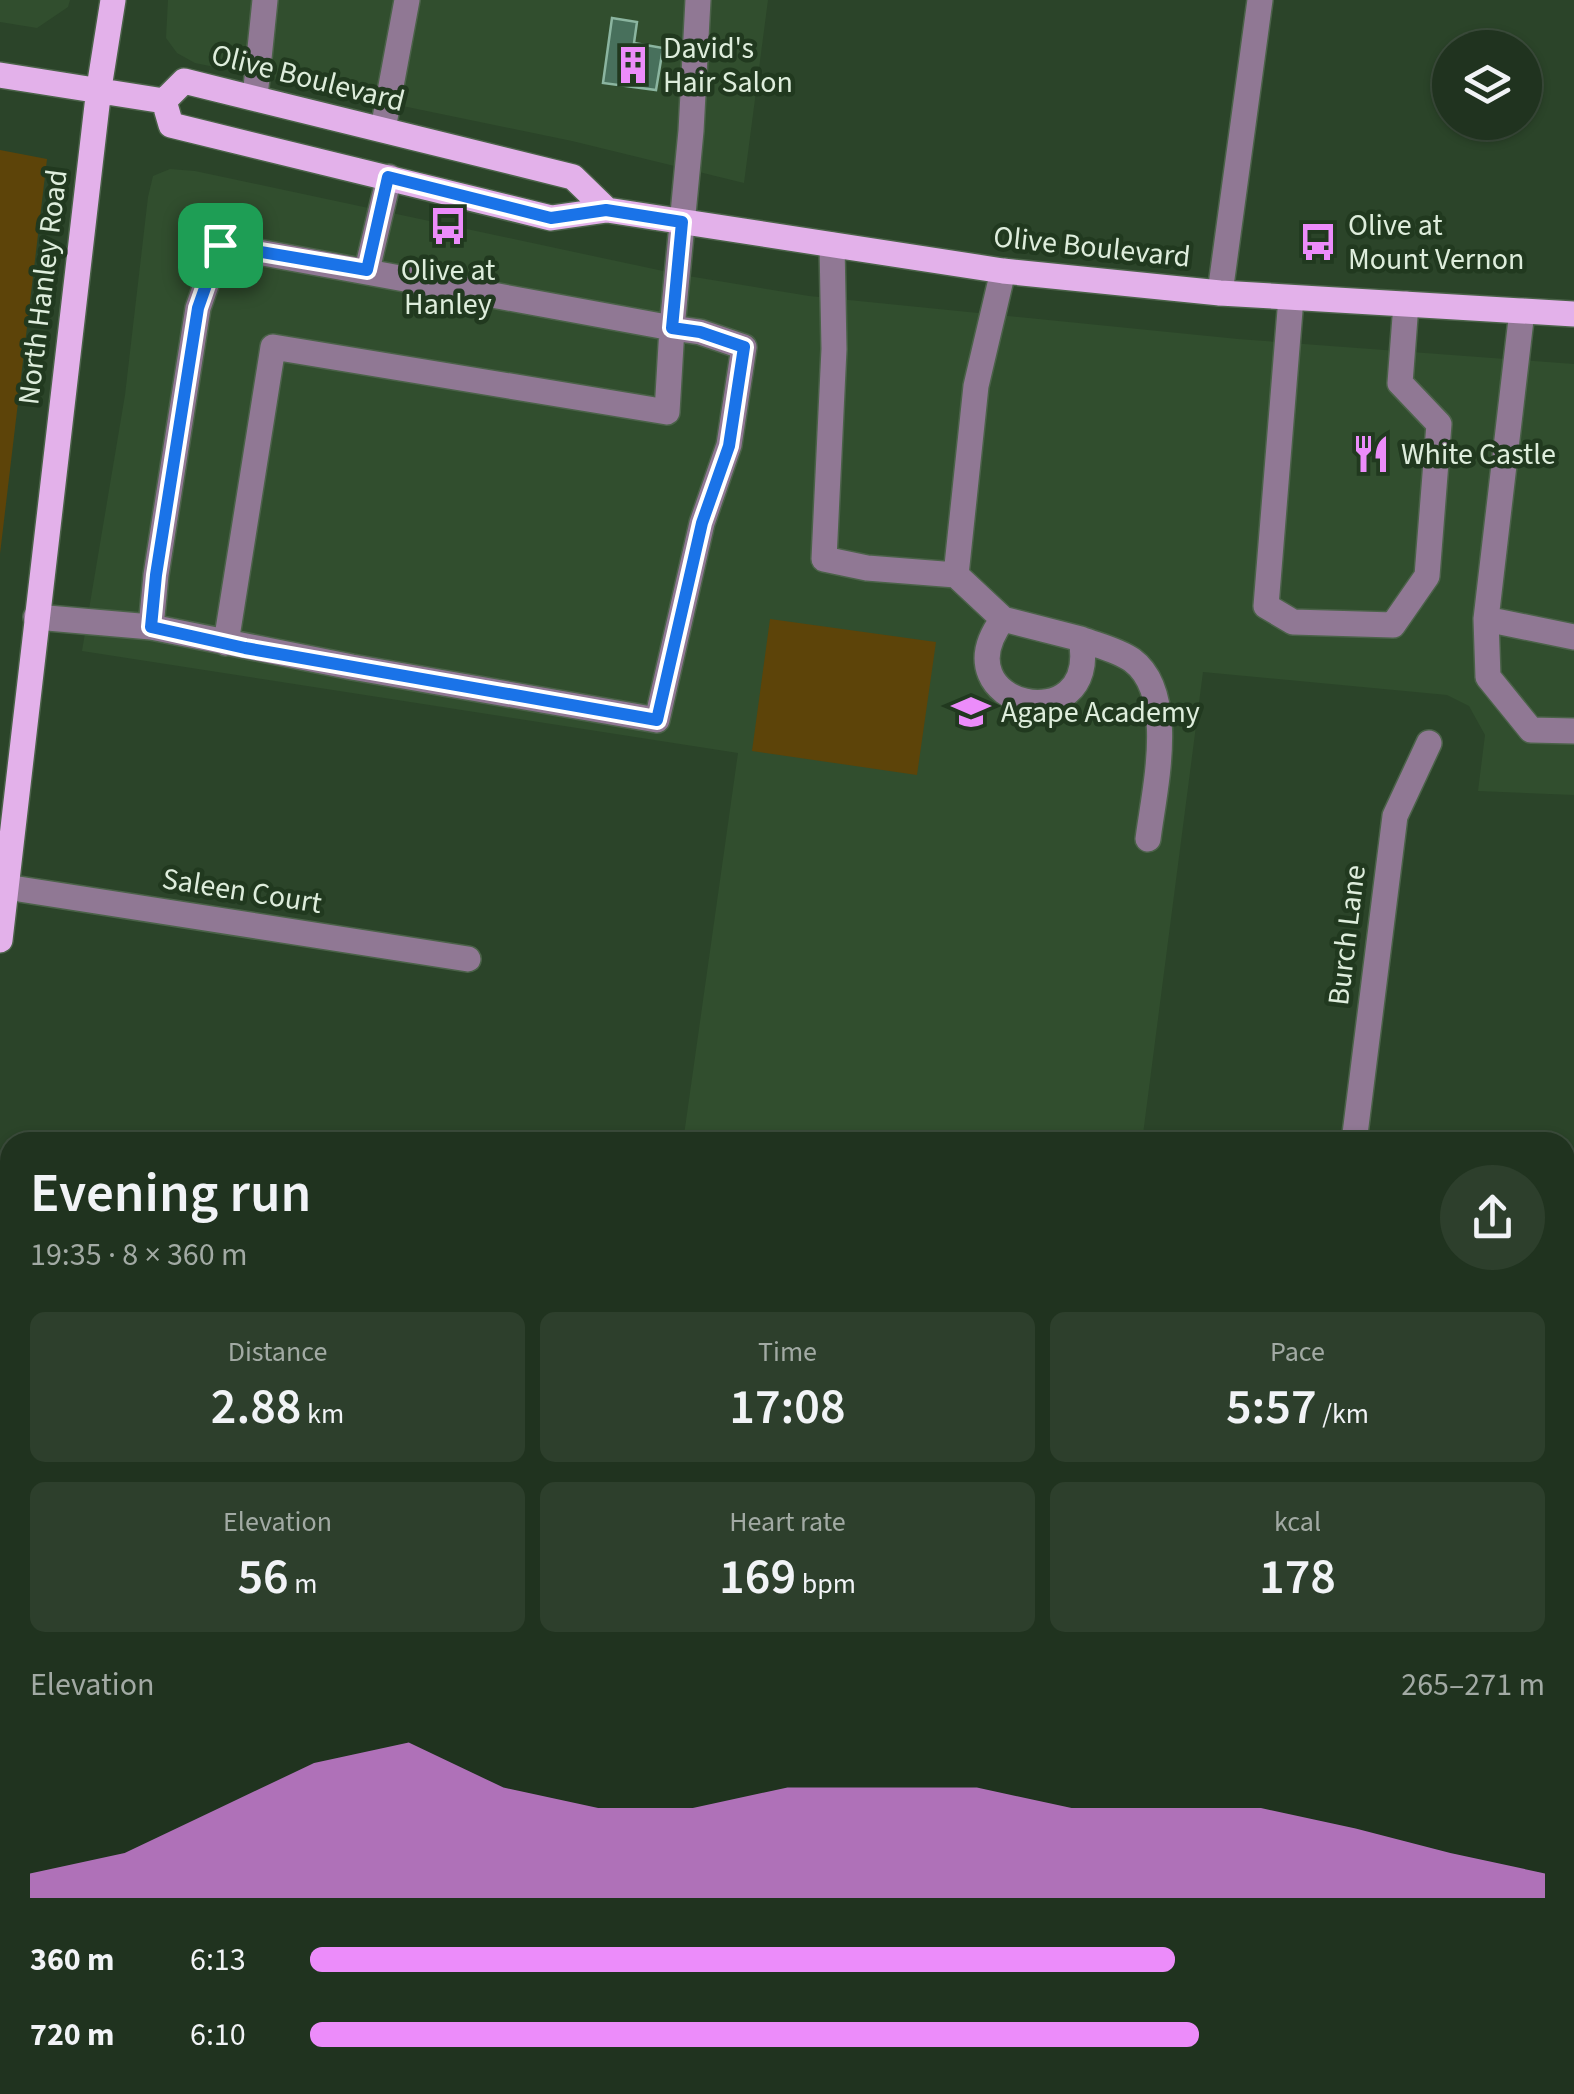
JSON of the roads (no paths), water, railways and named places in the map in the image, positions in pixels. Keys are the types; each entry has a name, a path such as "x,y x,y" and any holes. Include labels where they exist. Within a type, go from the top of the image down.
{"main road":[{"name":"North Hanley Road","path":"0,940 99,88 113,0"},
{"path":"0,75 164,101"},
{"name":"Olive Boulevard","path":"606,210 573,177 255,97 184,81 164,101 171,125 551,218 606,210 1003,272 1220,293 1574,314"}],"street":[{"path":"255,97 265,0"},
{"path":"383,129 408,0"},
{"path":"226,643 273,347 667,412 698,0"},
{"path":"1220,293 1260,0"},
{"path":"367,270 388,177"},
{"path":"36,618 151,627 657,720 702,523 729,446 744,347 700,332 220,245 198,308 151,627"},
{"path":"832,245 834,350 824,560 867,568 956,575 1004,619 1080,639 1132,660 1151,686 1161,721 1148,840"},
{"path":"956,575 976,386 1003,272"},
{"path":"1291,298 1266,606 1293,622 1393,625 1427,576 1439,424 1400,383 1406,304"},
{"path":"1522,311 1486,619 1488,677 1531,730 1574,731"},
{"path":"1004,619 993,634 988,666 1004,693 1033,705 1064,696 1075,684 1082,670 1080,639"},
{"path":"1486,619 1574,636"},
{"name":"Burch Lane","path":"1355,1132 1395,816 1429,743"},
{"name":"Saleen Court","path":"6,888 468,959"}],"place":[{"name":"David's Hair Salon","path":"633,65"},
{"name":"Olive at Hanley","path":"448,226"},
{"name":"Olive at Mount Vernon","path":"1318,242"},
{"name":"White Castle","path":"1371,454"},
{"name":"Agape Academy","path":"971,712"}]}
